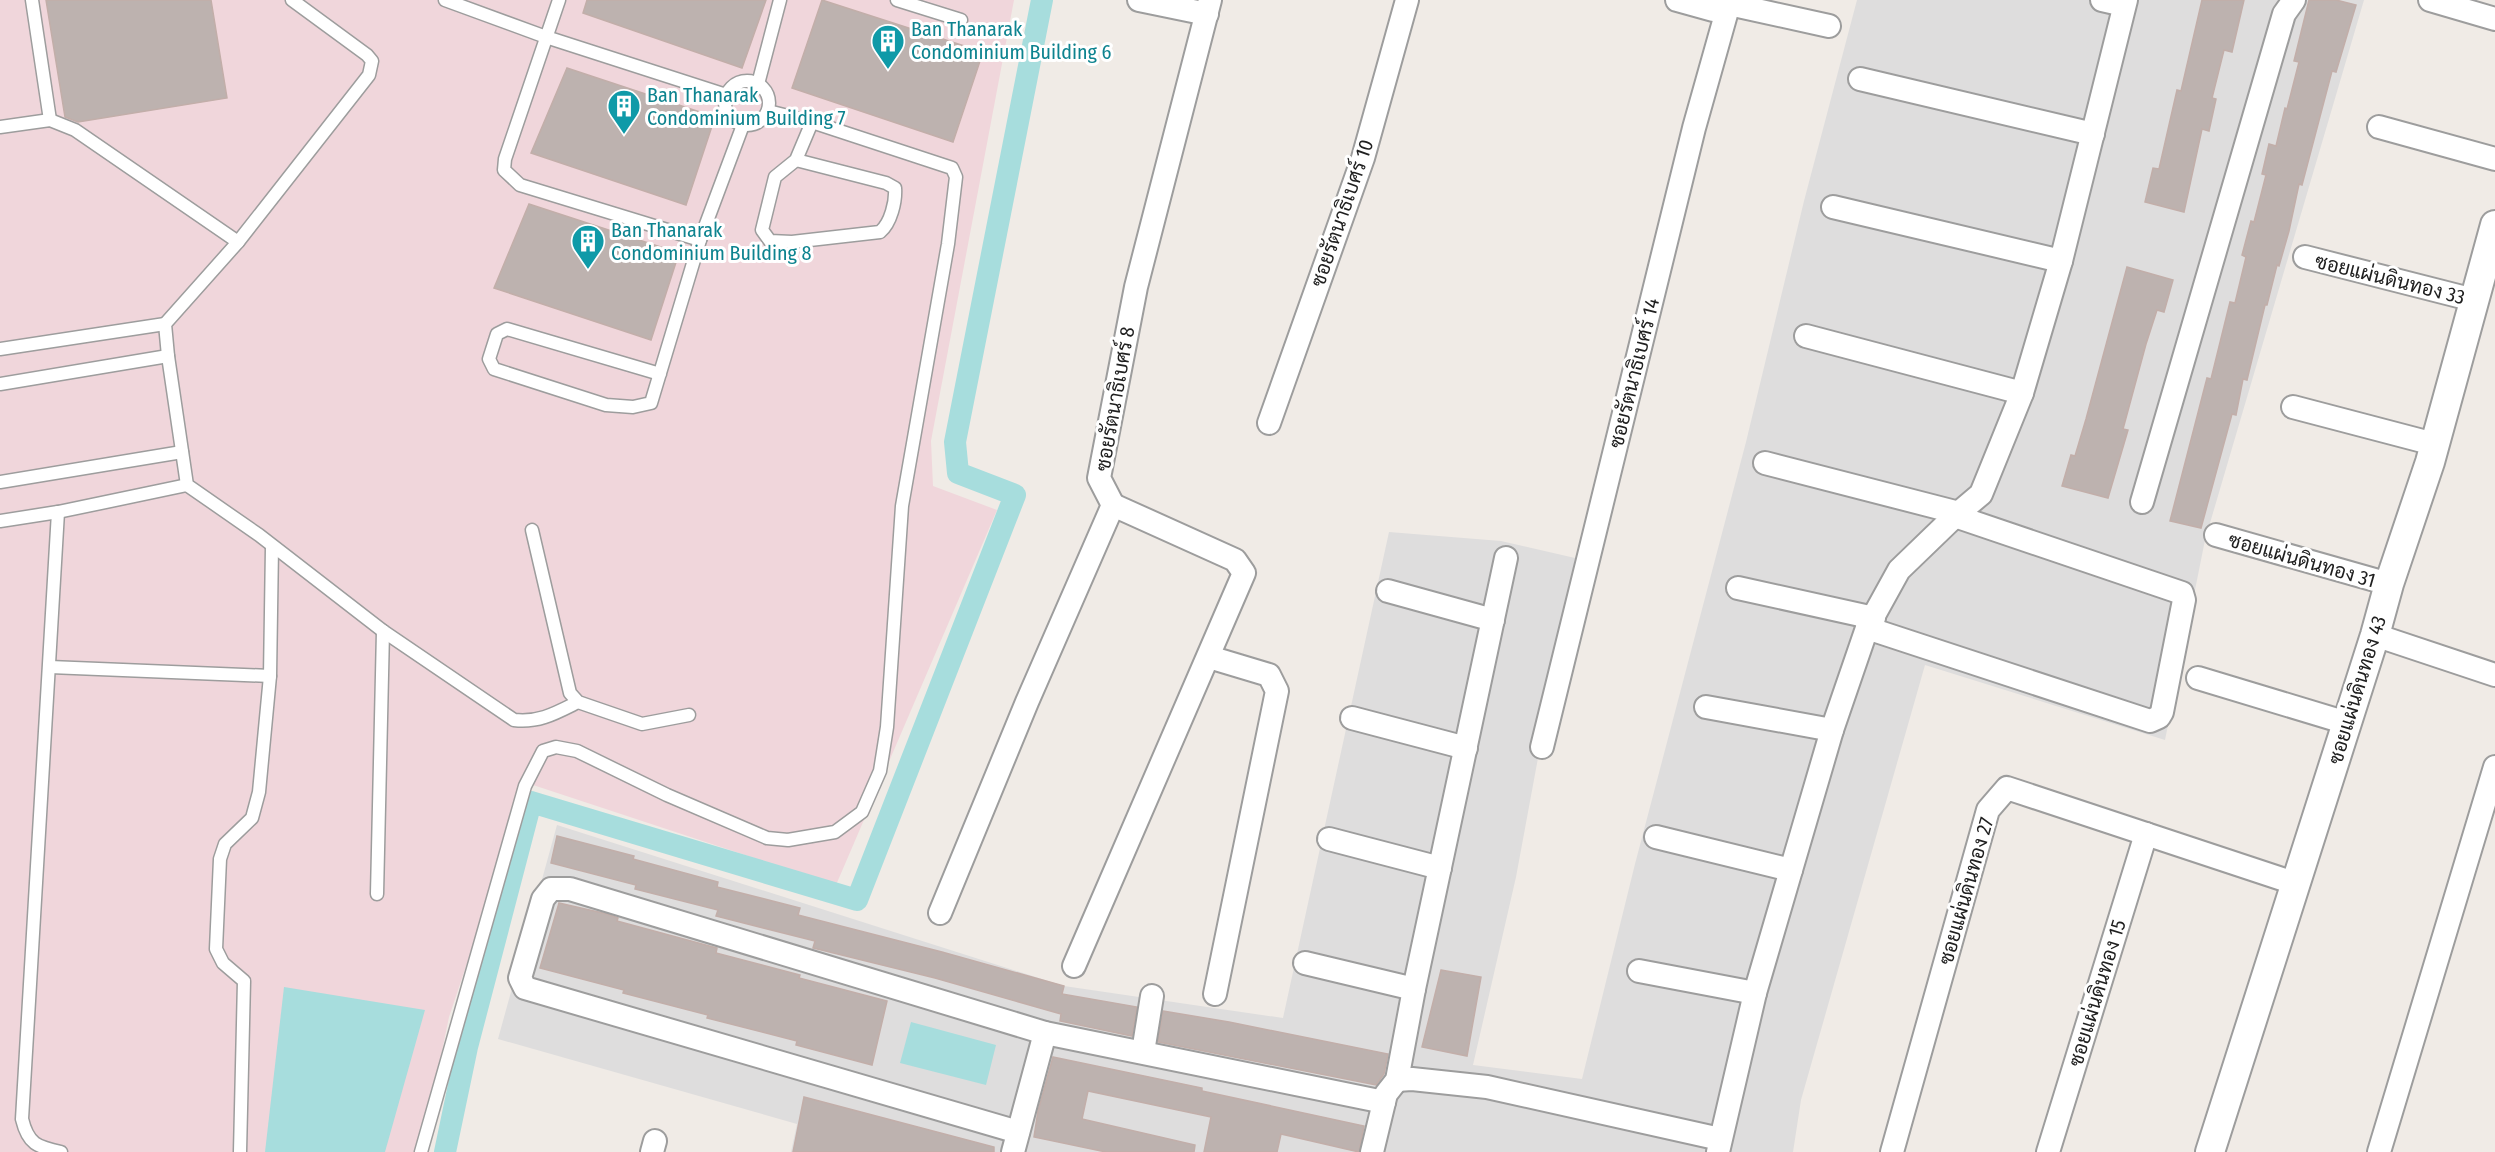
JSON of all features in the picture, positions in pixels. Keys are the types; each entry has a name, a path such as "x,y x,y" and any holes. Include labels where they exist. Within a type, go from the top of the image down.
{"street":[{"path":"1139,0 1208,7"},
{"name":"ซอยรัตนาธิเบศร์ 10","path":"1269,423 1363,158 1407,0"},
{"path":"1677,0 1713,10 1729,2 1829,26"},
{"path":"1397,1080 1412,1079 1487,1087 1719,1146 1755,993 1832,730 1870,623 1899,570 1981,494 2022,393 2061,261 2125,3 2102,0"},
{"path":"2430,0 2495,19"},
{"name":"ซอยรัตนาธิเบศร์ 14","path":"1542,747 1694,128 1729,2"},
{"path":"2142,502 2286,5"},
{"name":"ซอยรัตนาธิเบศร์ 8","path":"1113,505 1099,478 1101,466 1136,287 1208,7"},
{"path":"1860,79 2092,134"},
{"path":"2379,127 2495,159"},
{"path":"1833,207 2061,261"},
{"name":"ซอยแผ่นดินทอง 43","path":"2210,1152 2434,444 2495,225"},
{"name":"ซอยแผ่นดินทอง 33","path":"2305,257 2474,300"},
{"path":"1806,336 2022,393"},
{"path":"2293,407 2434,444"},
{"path":"1738,588 1870,623 2150,721 2162,712 2184,600 2182,593 1957,514 1765,463"},
{"path":"940,913 1027,702 1113,505 1235,560 1244,573 1074,966"},
{"name":"ซอยแผ่นดินทอง 31","path":"2216,535 2389,585"},
{"path":"1372,1152 1386,1094 1397,1080 1414,989 1506,558"},
{"path":"1388,591 1493,620"},
{"path":"2375,635 2495,675"},
{"path":"1209,657 1269,675 1277,691 1215,994"},
{"path":"2198,678 2347,723"},
{"path":"1706,707 1832,730"},
{"path":"1352,718 1466,748"},
{"path":"2379,1152 2495,767"},
{"name":"ซอยแผ่นดินทอง 27","path":"1892,1152 1988,810 2007,788 2294,883"},
{"name":"ซอยแผ่นดินทอง 15","path":"2049,1152 2146,834"},
{"path":"1656,837 1791,870"},
{"path":"1329,839 1440,868"},
{"path":"1045,1033 1016,1142 525,988 520,978 543,899 551,889 570,890 1045,1033 1384,1102"},
{"path":"1305,963 1414,989"},
{"path":"1639,971 1755,993"},
{"path":"1143,1052 1152,996"}],"lane":[{"path":"32,0 50,120"},
{"path":"0,349 165,324 238,243 369,75 371,69 372,61 367,55 292,0"},
{"path":"445,0 546,37 726,95"},
{"path":"559,0 504,159 504,170 520,185 700,240"},
{"path":"758,84 780,0"},
{"path":"897,0 961,20"},
{"path":"743,81 758,84 768,96 768,111 758,122 743,125 730,117 724,103 726,95 736,84 743,81"},
{"path":"421,1152 525,786 543,751 556,747 577,751 667,795 767,838 788,840 835,832 862,812 880,771 887,727 903,506 948,244 956,177 952,168 812,122 768,111"},
{"path":"0,128 50,120 75,130 238,243"},
{"path":"796,160 886,183 895,188 896,196 885,228 880,232 804,241 771,241 762,230 775,177 796,160 812,122"},
{"path":"660,374 507,328 497,334 489,359 494,369 606,405 633,407 651,403 660,374 700,240 743,125"},
{"path":"165,324 187,486"},
{"path":"0,384 168,356"},
{"path":"0,482 182,452"},
{"path":"0,521 58,512 187,486 259,536 383,631 514,720 528,722 546,718 578,702"},
{"path":"58,512 22,1119 26,1136 42,1148 61,1152"},
{"path":"532,530 570,693 578,702 642,724 690,715"},
{"path":"240,1152 244,981 223,963 216,948 220,859 225,844 252,819 259,792 270,676 272,547"},
{"path":"377,894 383,631"},
{"path":"50,667 270,676"}],"shaded area":[{"path":"0,0 1014,0 931,441 933,486 997,510 836,885 527,783 449,1017 421,1152 0,1152"},
{"path":"1857,0 2364,0 2205,540 2165,740 1925,665 1801,1100 1793,1152 791,1152 797,1124 498,1039 557,825 1064,986 1283,1018 1389,532 1501,541 1575,558 1516,877 1473,1065 1582,1079"}],"water":[{"path":"284,987 425,1010 385,1152 265,1152"},
{"path":"911,1022 996,1045 986,1085 900,1063"}],"building":[{"path":"46,0 211,0 227,98 78,122 65,117"},
{"path":"587,0 766,0 742,68 583,13"},
{"name":"Ban Thanarak Condominium Building 6","path":"822,0 983,52 953,142 792,88"},
{"path":"2202,0 2244,0 2232,52 2224,50 2212,98 2216,99 2209,131 2202,129 2184,212 2145,202 2153,168 2159,169 2177,90 2181,91"},
{"path":"2309,0 2336,0 2356,5 2336,72 2332,71 2302,185 2299,184 2279,266 2277,265 2267,305 2265,305 2247,380 2243,379 2236,415 2232,414 2201,528 2170,521 2207,378 2211,379 2230,302 2235,303 2246,257 2242,255 2251,221 2254,222 2266,175 2262,174 2269,144 2276,146 2285,108 2287,109 2299,62 2294,61"},
{"name":"Ban Thanarak Condominium Building 7","path":"567,68 715,117 686,205 531,153"},
{"name":"Ban Thanarak Condominium Building 8","path":"529,204 679,253 651,340 494,288"},
{"path":"2127,267 2173,280 2164,312 2157,310 2146,344 2123,429 2128,430 2108,498 2062,486 2071,455 2075,456 2086,419"},
{"path":"557,836 634,856 633,859 718,882 717,887 800,908 798,915 1064,986 1062,994 1137,1007 1132,1036 1060,1021 1061,1014 935,978 813,948 815,941 716,916 718,910 635,889 636,885 551,863"},
{"path":"559,903 607,914 618,918 617,921 717,948 716,953 887,1001 872,1065 796,1045 797,1041 707,1018 708,1015 623,993 624,990 540,968"},
{"path":"1441,970 1481,977 1467,1056 1422,1047"},
{"path":"1163,1011 1388,1054 1384,1074 1376,1085 1158,1042"},
{"path":"1053,1057 1202,1088 1202,1091 1364,1126 1359,1152 1281,1134 1277,1152 1204,1152 1211,1117 1088,1091 1082,1119 1195,1145 1194,1152 1106,1152 1034,1137 1038,1111"},
{"path":"804,1097 994,1147 994,1152 793,1152"}],"waterway":[{"path":"445,1152 467,1047 531,802 857,900 1015,495 958,473 955,442 1042,0"}],"place":[{"name":"Ban Thanarak Condominium Building 6","path":"888,70"},
{"name":"Ban Thanarak Condominium Building 7","path":"624,135"},
{"name":"Ban Thanarak Condominium Building 8","path":"588,270"}]}
